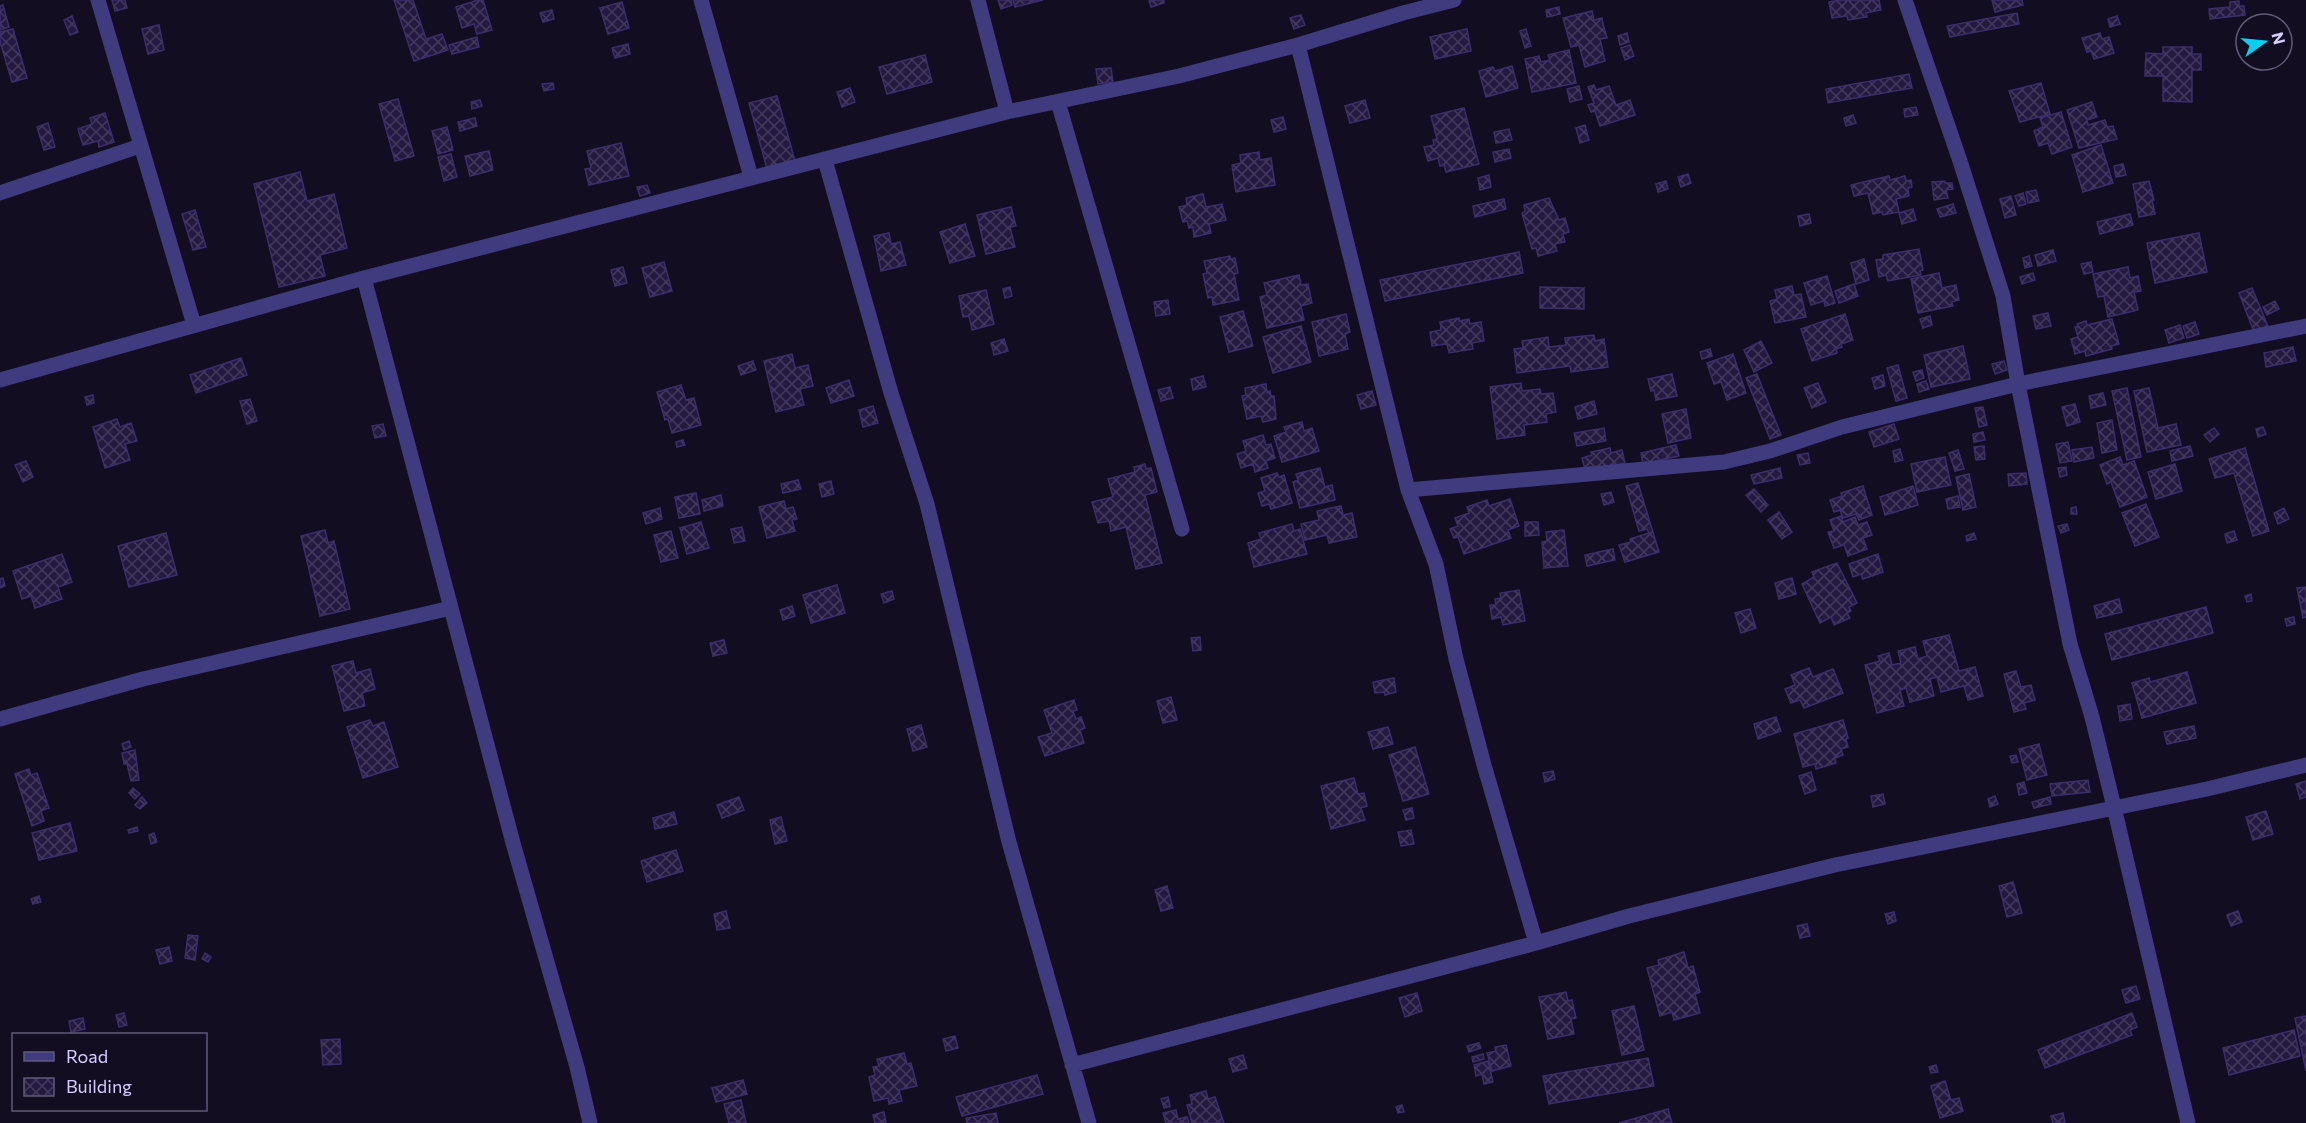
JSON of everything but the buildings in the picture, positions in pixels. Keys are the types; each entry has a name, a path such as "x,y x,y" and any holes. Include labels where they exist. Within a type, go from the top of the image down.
{"street":[{"path":"98,0 194,325"},
{"path":"701,0 751,177"},
{"path":"978,0 1007,112"},
{"path":"0,380 364,278 1007,112 1179,76 1298,45 1454,0"},
{"path":"1905,0 2003,296 2018,384 2070,644 2114,807 2188,1123"},
{"path":"1298,45 1408,490 1436,564 1456,659 1536,943"},
{"path":"1058,102 1182,529"},
{"path":"0,193 140,146"},
{"path":"825,160 891,393 927,504 1009,842 1089,1123"},
{"path":"364,278 590,1123"},
{"path":"1408,490 1724,462 1770,451 1842,427 2018,384 2306,326"},
{"path":"0,719 143,679 451,608"},
{"path":"1072,1065 1536,943 1629,916 1835,865 2207,789 2306,765"}]}
